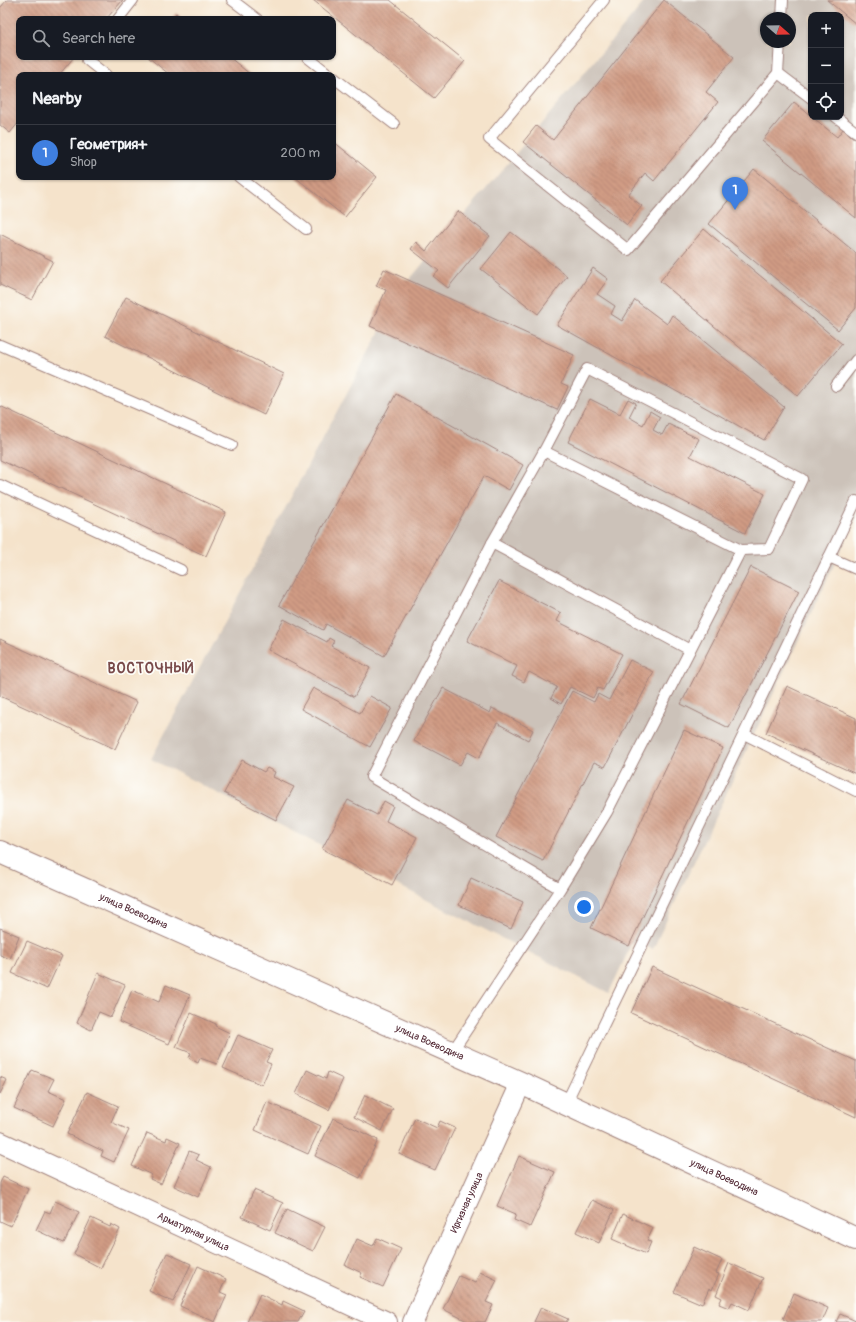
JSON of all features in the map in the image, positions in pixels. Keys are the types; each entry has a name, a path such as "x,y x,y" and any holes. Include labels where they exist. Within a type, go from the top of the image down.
{"street":[{"name":"улица Воеводина","path":"0,852 566,1103 856,1240"},
{"name":"Иргизная улица","path":"413,1322 521,1083"},
{"name":"Арматурная улица","path":"0,1142 387,1322"}],"lane":[{"path":"120,16 133,0"},
{"path":"232,0 253,16"},
{"path":"604,0 489,139 628,250 778,73 780,48"},
{"path":"782,12 783,0"},
{"path":"87,60 102,72"},
{"path":"311,60 326,72"},
{"path":"778,73 808,96"},
{"path":"336,79 394,124"},
{"path":"840,120 856,132"},
{"path":"243,180 306,229"},
{"path":"0,345 232,445"},
{"path":"836,386 856,360"},
{"path":"544,451 741,550 769,549 802,479 587,369 544,451 492,543 371,777 560,889"},
{"path":"0,485 181,570"},
{"path":"566,1103 856,501"},
{"path":"492,543 690,650"},
{"path":"452,1052 560,889 607,812 741,550"},
{"path":"829,556 856,569"},
{"path":"744,734 856,792"}],"shaded area":[{"path":"646,0 856,0 856,518 653,949 632,943 609,993 151,759 404,286"}],"building":[{"path":"7,0 123,0 109,16 16,16 16,60 72,60 62,72 16,72 16,126 10,133 0,125 0,8"},
{"path":"313,0 390,0 465,61 434,98 336,19 336,16 333,16"},
{"path":"664,0 734,57 706,92 718,102 654,181 645,173 628,195 642,206 627,225 523,142 536,126 553,140"},
{"path":"827,0 856,0 856,24 844,14 844,12 842,12"},
{"path":"152,60 233,60 247,72 166,72"},
{"path":"794,102 808,113 808,120 816,120 837,137 843,129 856,140 856,218 762,141"},
{"path":"336,143 377,177 345,217 299,180 336,180"},
{"path":"754,169 856,253 856,308 838,330 709,224"},
{"path":"458,211 490,236 448,288 433,276 439,271 411,249 416,242 426,251"},
{"path":"704,229 842,344 798,396 660,281"},
{"path":"511,232 567,276 538,314 481,269"},
{"path":"0,234 53,261 32,300 0,285"},
{"path":"593,268 608,279 597,294 615,306 611,314 622,321 635,300 667,324 672,315 784,407 764,440 557,325"},
{"path":"384,269 574,355 561,384 568,387 557,410 370,326 386,290 376,286"},
{"path":"126,297 284,374 264,415 105,336"},
{"path":"396,394 523,465 509,490 484,476 384,656 326,624 323,630 279,605"},
{"path":"590,399 620,414 628,399 636,403 629,417 643,425 650,411 660,417 653,430 662,435 668,424 699,439 690,456 765,494 745,533 568,442"},
{"path":"0,406 226,512 206,556 0,460"},
{"path":"751,567 799,591 729,728 681,704"},
{"path":"499,581 561,613 557,621 622,654 603,690 598,688 593,698 570,687 561,704 551,698 557,687 529,672 524,682 512,676 517,666 467,641"},
{"path":"284,619 327,642 329,638 334,641 331,646 370,668 354,697 268,650"},
{"path":"0,639 137,702 115,749 0,696"},
{"path":"630,660 654,672 605,767 594,762 543,861 496,837 572,691 594,702 598,694 609,700"},
{"path":"787,686 856,718 856,774 766,733"},
{"path":"313,688 360,713 370,696 392,708 370,747 301,709"},
{"path":"443,688 490,713 492,708 533,730 528,740 497,723 479,758 468,752 460,765 414,741"},
{"path":"684,730 723,748 629,946 591,928"},
{"path":"242,760 264,772 267,768 275,772 273,777 294,787 276,820 224,793"},
{"path":"348,800 377,815 384,801 393,806 386,821 417,837 392,885 322,849"},
{"path":"471,878 523,902 511,929 459,905"},
{"path":"0,928 19,936 10,959 0,955"},
{"path":"27,941 62,956 47,989 12,973"},
{"path":"652,967 856,1061 856,1117 631,1013"},
{"path":"98,973 125,985 111,1017 99,1012 91,1030 77,1023"},
{"path":"166,985 190,995 169,1044 119,1022 132,990 159,1002"},
{"path":"191,1013 216,1024 215,1026 230,1033 217,1064 200,1058 198,1063 189,1058 191,1053 176,1047"},
{"path":"238,1035 272,1050 266,1062 271,1064 262,1085 223,1068"},
{"path":"32,1070 54,1079 48,1091 66,1099 53,1126 14,1108"},
{"path":"307,1070 326,1079 328,1072 343,1079 329,1110 296,1094"},
{"path":"0,1077 7,1080 0,1094"},
{"path":"87,1092 118,1106 111,1122 129,1130 114,1162 101,1156 103,1151 67,1134"},
{"path":"365,1095 393,1109 382,1131 354,1117"},
{"path":"267,1102 321,1126 308,1154 255,1130"},
{"path":"333,1118 378,1140 360,1178 315,1156"},
{"path":"415,1118 437,1128 440,1121 455,1128 435,1170 399,1154"},
{"path":"147,1133 166,1141 167,1137 180,1143 161,1184 150,1179 152,1175 132,1166"},
{"path":"189,1151 199,1155 196,1160 211,1167 198,1197 174,1186"},
{"path":"519,1156 555,1172 530,1227 514,1220 516,1214 497,1206"},
{"path":"3,1177 28,1189 11,1226 0,1221 0,1183"},
{"path":"254,1190 283,1203 270,1230 242,1217"},
{"path":"592,1200 614,1210 599,1243 576,1232"},
{"path":"55,1201 79,1212 64,1243 36,1230 45,1211 50,1213"},
{"path":"287,1209 325,1227 313,1251 275,1233"},
{"path":"623,1214 653,1228 647,1241 651,1242 646,1254 612,1239"},
{"path":"91,1218 110,1227 111,1224 120,1229 101,1268 74,1254"},
{"path":"377,1238 401,1249 383,1287 360,1277 362,1273 345,1265 357,1239 373,1246"},
{"path":"694,1247 722,1260 716,1273 719,1274 712,1290 709,1288 702,1304 674,1292"},
{"path":"167,1253 191,1264 173,1302 149,1291"},
{"path":"729,1263 763,1278 749,1310 732,1302 729,1308 719,1304 722,1298 716,1295"},
{"path":"198,1266 226,1279 220,1292 227,1295 215,1322 180,1306"},
{"path":"480,1272 497,1280 486,1302 493,1305 485,1322 469,1322 443,1309 459,1276 475,1283"},
{"path":"794,1293 828,1308 822,1322 789,1322 783,1319"},
{"path":"260,1294 282,1305 283,1301 304,1311 298,1322 247,1322"},
{"path":"541,1307 568,1319 566,1322 534,1322"},
{"path":"840,1314 856,1321 856,1322 836,1322"}],"place":[{"name":"Геометрия+","path":"735,210"}],"district":[{"name":"ВОСТОЧНЫЙ","path":"151,668"}]}
